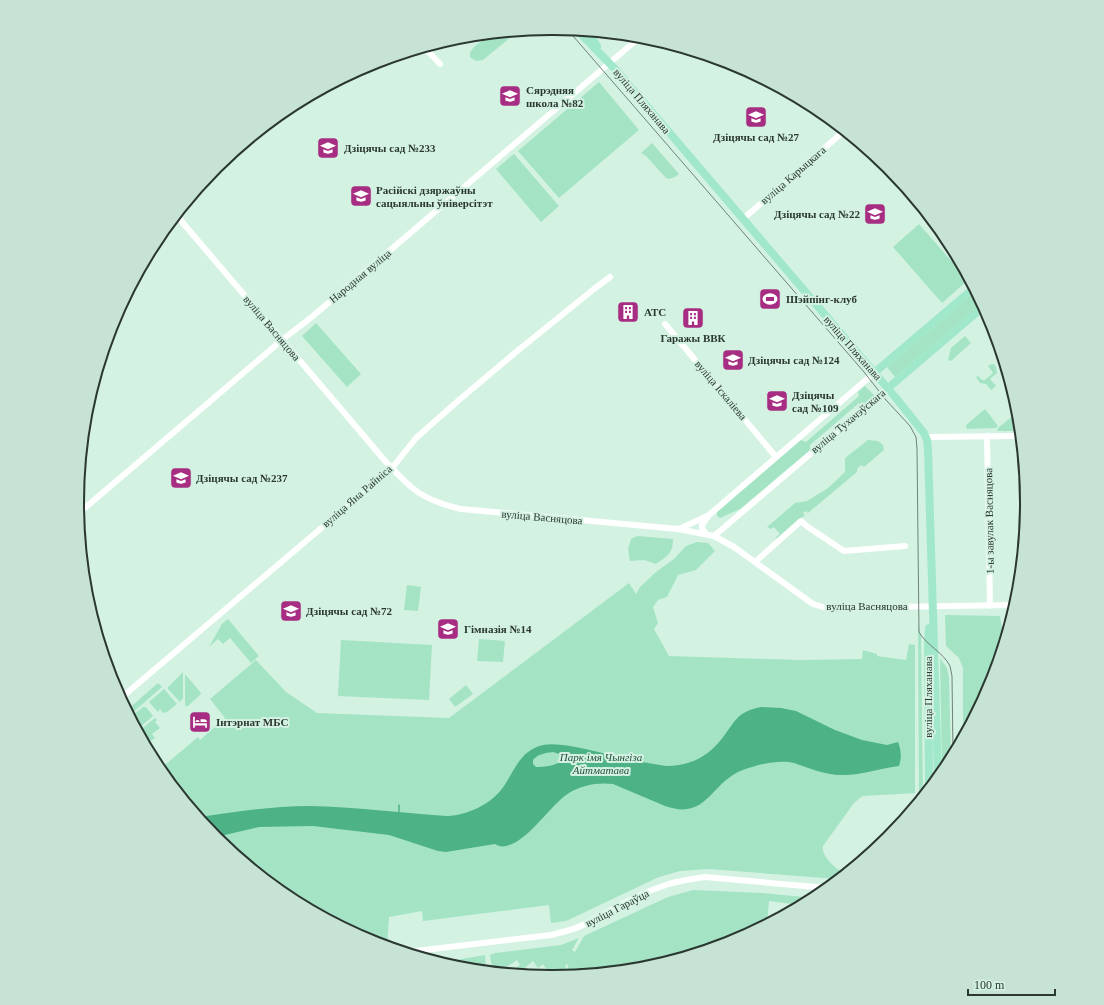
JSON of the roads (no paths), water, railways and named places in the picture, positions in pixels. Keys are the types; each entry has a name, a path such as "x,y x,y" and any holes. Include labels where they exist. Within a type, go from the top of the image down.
{"main road":[{"name":"вуліца Пляханава","path":"584,36 607,60 888,388 918,424 926,437 928,450 938,767"},
{"name":"вуліца Пляханава","path":"591,37 607,60"},
{"name":"вуліца Тухачэўскага","path":"874,373 969,292"},
{"name":"вуліца Тухачэўскага","path":"888,388 978,311"},
{"name":"вуліца Пляханава","path":"929,779 928,643 932,606"}],"street":[{"name":"Народная вуліца","path":"84,508 282,340 332,300 607,60 632,42"},
{"path":"429,52 440,64"},
{"name":"вуліца Карыцкага","path":"743,219 840,134"},
{"name":"вуліца Васняцова","path":"180,219 392,468 418,493 435,502 460,509 678,529 714,536 726,542 813,604 826,608 1008,605"},
{"name":"вуліца Яна Райніса","path":"126,694 392,468 416,438 458,400 610,277"},
{"name":"вуліца Іскаліева","path":"665,324 776,457"},
{"name":"вуліца Тухачэўскага","path":"678,529 709,515 874,373"},
{"name":"вуліца Тухачэўскага","path":"714,536 888,388"},
{"name":"1-ы завулак Васняцова","path":"987,436 990,606"},
{"path":"926,437 1015,436"},
{"path":"706,534 702,525 709,515"},
{"path":"755,562 801,521 844,551 905,546"},
{"name":"вуліца Гараўца","path":"420,950 551,935 567,931 662,886 693,879 705,878 772,882 818,887"}],"waterway":[{"path":"399,805 399,813"}],"tram line":[{"path":"573,36 864,372 886,400 910,426 916,437 919,632 922,637 947,661 950,667 952,676 953,743"}],"place":[{"name":"Сярэдняя школа №82","path":"510,96"},
{"name":"Дзіцячы сад №27","path":"756,117"},
{"name":"Дзіцячы сад №233","path":"328,148"},
{"name":"Расійскі дзяржаўны сацыяльны ўніверсітэт","path":"361,196"},
{"name":"Дзіцячы сад №22","path":"875,214"},
{"name":"Шэйпінг-клуб","path":"770,299"},
{"name":"АТС","path":"628,312"},
{"name":"Гаражы ВВК","path":"693,318"},
{"name":"Дзіцячы сад №124","path":"733,360"},
{"name":"Дзіцячы сад №109","path":"777,401"},
{"name":"Дзіцячы сад №237","path":"181,478"},
{"name":"Дзіцячы сад №72","path":"291,611"},
{"name":"Гімназія №14","path":"448,629"},
{"name":"Інтэрнат МБС","path":"200,722"}],"park label":[{"name":"Парк імя Чынгіза Айтматава","path":"601,763"}]}
